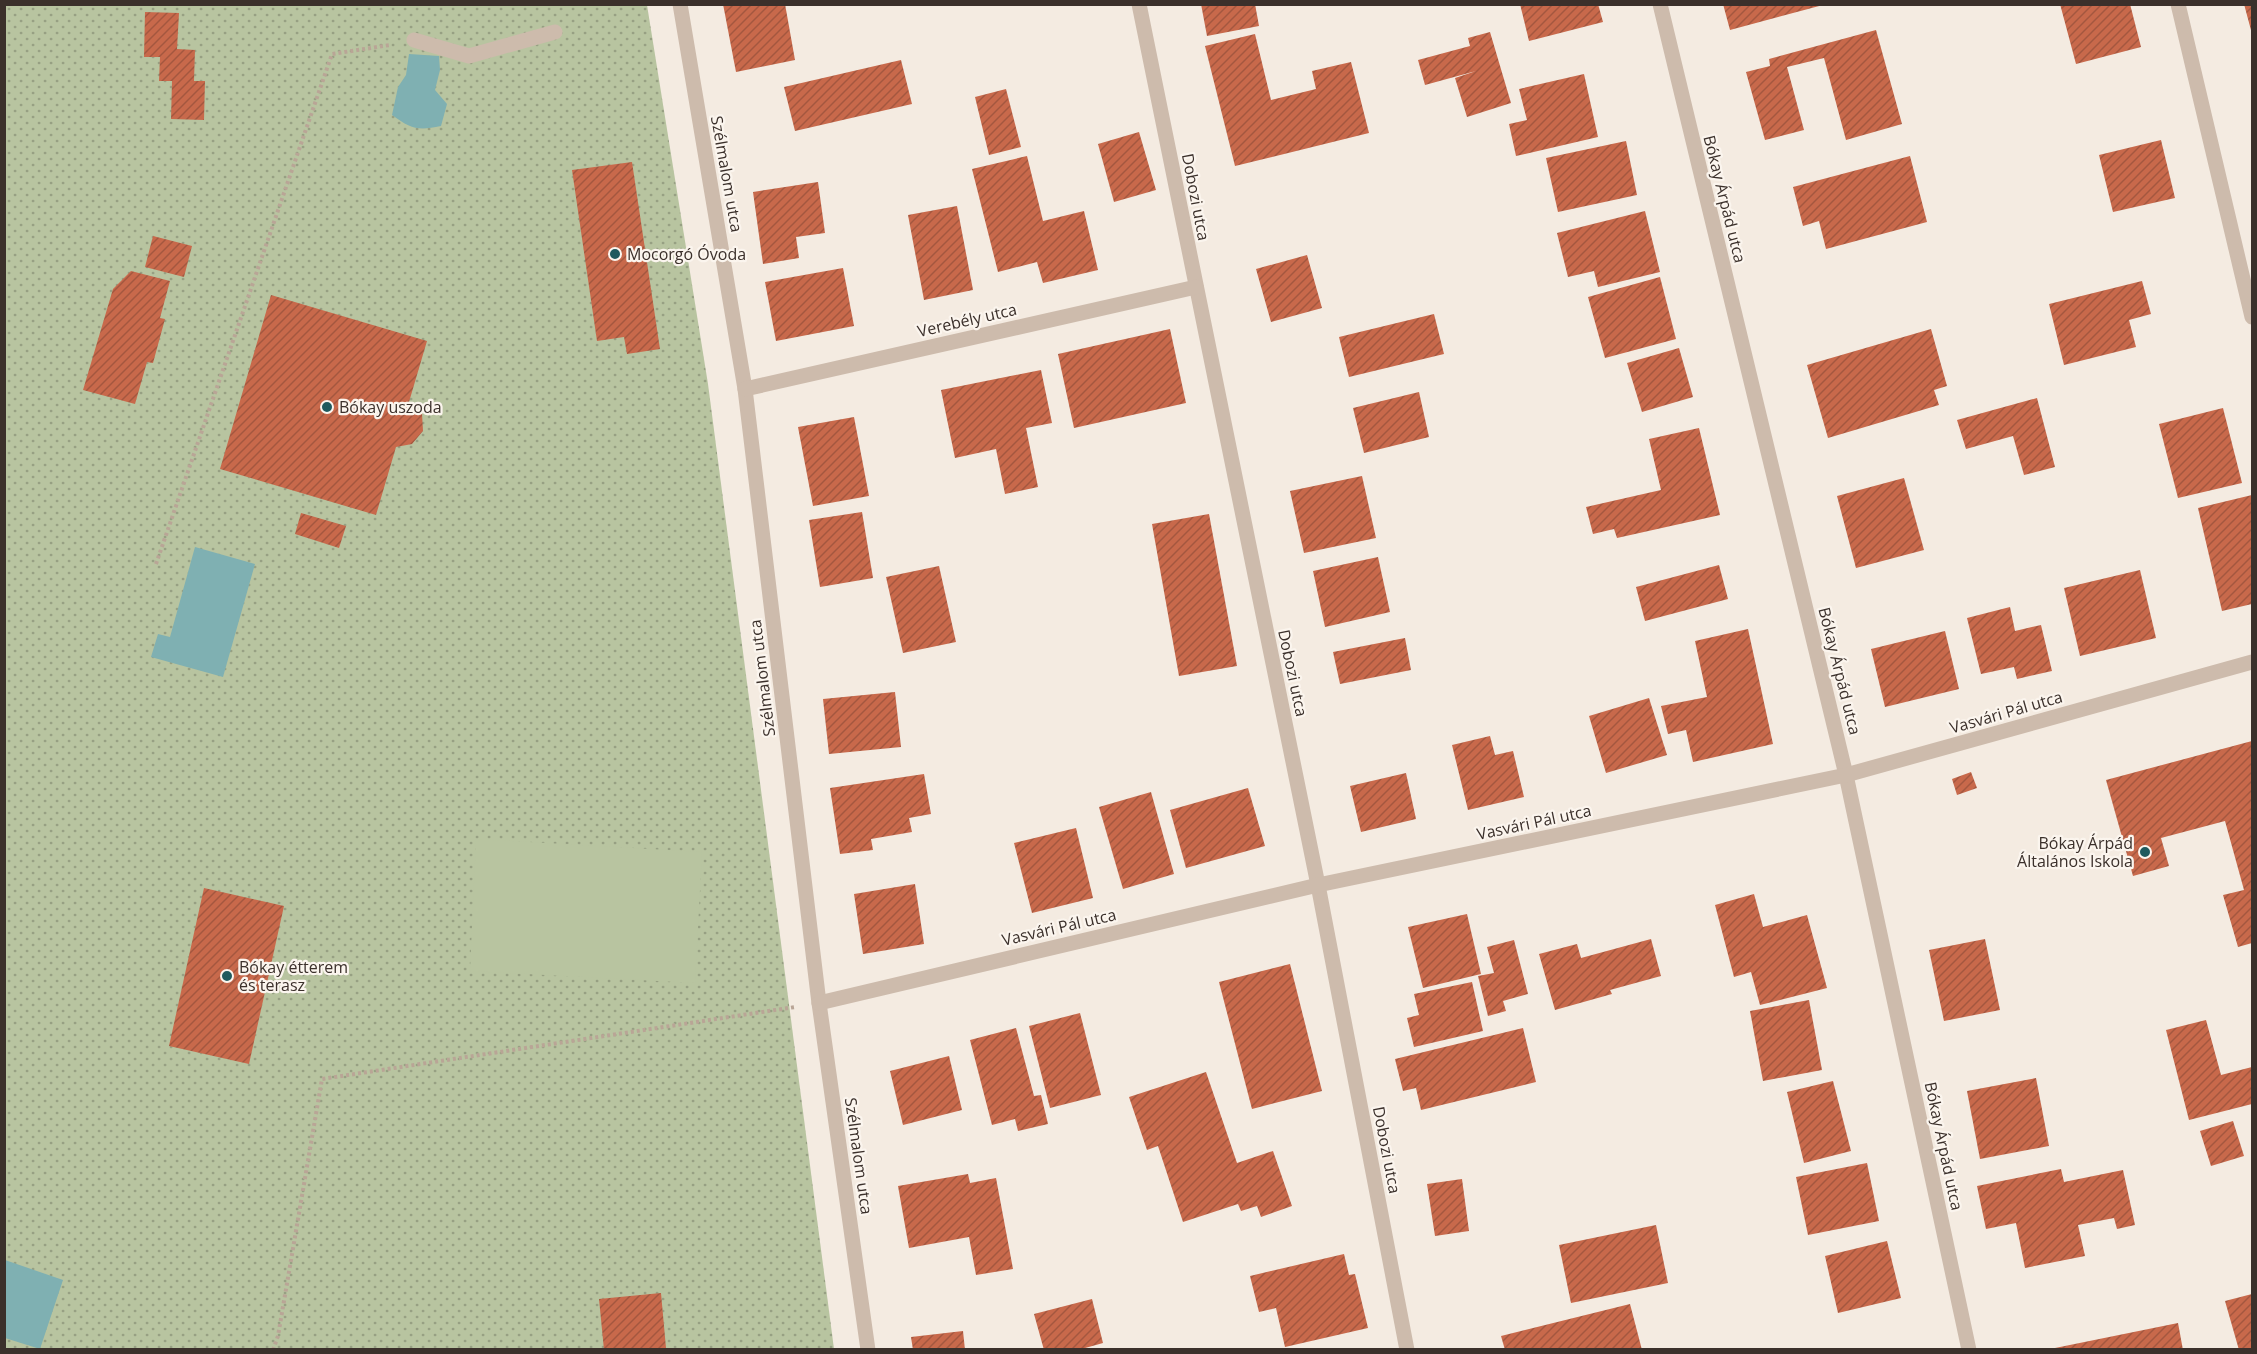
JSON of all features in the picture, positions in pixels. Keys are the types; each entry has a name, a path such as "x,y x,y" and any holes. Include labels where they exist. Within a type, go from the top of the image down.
{"street":[{"name":"Szélmalom utca","path":"680,4 745,388 819,1003 868,1350"},
{"name":"Dobozi utca","path":"1139,4 1318,885 1407,1350"},
{"name":"Bókay Árpád utca","path":"1660,4 1846,775 1969,1350"},
{"path":"2178,4 2253,317"},
{"path":"414,40 469,56 555,32"},
{"name":"Verebély utca","path":"745,388 1196,287"},
{"name":"Vasvári Pál utca","path":"819,1003 1318,885 1846,775 2253,662"}],"path":[{"path":"156,564 332,54 414,40"},
{"path":"273,1350 278,1336 322,1079 819,1003"}],"green space":[{"path":"5,5 647,5 708,384 834,1349 5,1350"},
{"path":"476,839 702,852 695,983 470,971"}],"water":[{"path":"409,54 439,56 440,70 435,90 447,104 441,126 415,128 392,115 398,87 406,75"},
{"path":"195,547 255,564 223,677 151,657 158,634 170,637"},
{"path":"5,1260 63,1280 40,1349 5,1338"}],"building":[{"path":"723,4 785,4 795,60 736,72"},
{"path":"1201,4 1255,4 1259,26 1207,36"},
{"path":"1520,4 1598,4 1603,22 1529,41"},
{"path":"1723,4 1823,4 1823,5 1730,30"},
{"path":"2060,4 2130,4 2141,47 2076,64"},
{"path":"2244,4 2252,4 2252,34"},
{"path":"145,12 179,13 177,49 195,50 194,81 205,81 204,120 171,119 172,81 159,81 160,57 144,57"},
{"path":"1876,30 1902,124 1846,140 1824,58 1787,67 1804,130 1765,140 1746,72 1770,66 1769,59"},
{"path":"1490,32 1511,103 1467,117 1455,78 1476,71 1425,85 1418,60 1470,46 1468,38"},
{"path":"1255,34 1271,100 1316,89 1312,71 1351,62 1369,133 1235,166 1205,46"},
{"path":"901,60 912,104 795,131 784,87"},
{"path":"1584,74 1598,137 1516,156 1509,124 1527,120 1519,89"},
{"path":"1006,89 1021,147 989,155 975,97"},
{"path":"1139,132 1156,190 1114,202 1098,144"},
{"path":"2161,140 2175,198 2113,212 2099,155"},
{"path":"1626,141 1637,195 1558,212 1546,158"},
{"path":"1027,156 1043,221 1084,211 1098,270 1043,283 1037,262 998,272 972,169"},
{"path":"1910,156 1927,222 1826,249 1819,221 1803,226 1793,187"},
{"name":"Mocorgó Óvoda","path":"632,162 660,349 627,354 624,337 597,341 572,170"},
{"path":"818,182 825,233 796,237 799,258 763,264 753,192"},
{"path":"957,206 973,290 924,300 908,215"},
{"path":"1645,211 1660,272 1598,287 1594,271 1568,277 1557,233"},
{"path":"153,236 192,246 184,277 145,267"},
{"path":"1307,255 1322,308 1271,322 1256,269"},
{"path":"843,268 854,326 776,341 765,282"},
{"path":"131,271 170,281 160,318 165,319 153,363 147,362 135,404 83,390 113,289"},
{"path":"1660,277 1676,339 1605,358 1588,297"},
{"path":"2142,281 2151,314 2129,320 2136,347 2064,365 2049,304"},
{"name":"Bókay uszoda","path":"271,295 427,341 409,402 422,413 423,431 412,444 396,447 376,515 220,469"},
{"path":"1434,314 1444,354 1349,377 1339,337"},
{"path":"1170,329 1186,403 1074,428 1058,354"},
{"path":"1931,329 1947,386 1934,390 1939,405 1828,438 1807,365"},
{"path":"1679,348 1693,397 1642,412 1627,363"},
{"path":"1041,370 1052,423 1026,428 1038,487 1005,494 996,449 955,458 941,390"},
{"path":"1419,392 1429,437 1364,453 1353,408"},
{"path":"2037,398 2055,467 2024,475 2013,436 1966,449 1957,420"},
{"path":"2223,408 2242,483 2178,498 2159,424"},
{"path":"854,417 869,496 813,506 798,427"},
{"path":"1699,428 1720,515 1617,538 1614,529 1593,534 1586,507 1661,490 1649,439"},
{"path":"1362,476 1376,538 1304,553 1290,491"},
{"path":"1904,478 1924,550 1856,568 1837,496"},
{"path":"2252,495 2252,604 2222,611 2198,508"},
{"path":"862,512 873,578 820,587 809,520"},
{"path":"301,513 346,526 339,548 295,534"},
{"path":"1209,514 1237,666 1179,676 1152,524"},
{"path":"1378,557 1390,612 1325,627 1313,571"},
{"path":"1719,565 1728,599 1645,621 1636,587"},
{"path":"939,566 956,642 903,653 886,577"},
{"path":"2140,570 2156,638 2080,656 2064,588"},
{"path":"2010,607 2015,631 2041,625 2052,671 2017,679 2014,667 1981,674 1967,618"},
{"path":"1748,629 1773,744 1693,762 1686,730 1668,734 1661,706 1707,697 1695,641"},
{"path":"1945,631 1959,689 1885,707 1871,649"},
{"path":"1405,638 1411,670 1340,684 1333,652"},
{"path":"895,692 901,747 829,754 823,699"},
{"path":"1649,698 1667,755 1606,773 1589,716"},
{"path":"1490,736 1495,755 1513,751 1524,797 1468,810 1452,745"},
{"name":"Bókay Árpád Általános Iskola","path":"2252,741 2252,943 2238,947 2223,895 2244,890 2225,821 2161,838 2169,866 2133,876 2106,780"},
{"path":"1971,772 1977,788 1957,795 1952,779"},
{"path":"1406,773 1416,819 1361,832 1350,786"},
{"path":"924,774 931,814 909,818 912,832 871,839 873,850 840,854 830,788"},
{"path":"1248,788 1265,846 1186,868 1170,810"},
{"path":"1151,792 1174,874 1123,889 1099,807"},
{"path":"1076,828 1093,898 1032,913 1014,843"},
{"path":"915,884 924,944 863,954 854,894"},
{"name":"Bókay étterem és terasz","path":"204,888 284,906 249,1064 169,1046"},
{"path":"1754,894 1763,927 1807,915 1827,988 1760,1005 1751,972 1734,977 1715,905"},
{"path":"1467,914 1481,974 1423,988 1408,927"},
{"path":"1651,939 1661,976 1610,990 1612,994 1555,1010 1539,954 1577,944 1581,958"},
{"path":"1985,939 2000,1010 1944,1021 1929,950"},
{"path":"1514,940 1528,994 1503,1001 1506,1011 1488,1016 1478,976 1494,973 1487,947"},
{"path":"1290,964 1322,1091 1252,1109 1219,982"},
{"path":"1472,982 1483,1031 1414,1047 1407,1018 1419,1015 1414,994"},
{"path":"1809,1000 1822,1070 1763,1081 1750,1011"},
{"path":"1080,1013 1101,1095 1050,1108 1029,1026"},
{"path":"2206,1020 2221,1075 2252,1067 2252,1104 2189,1120 2166,1030"},
{"path":"1016,1028 1034,1096 1041,1095 1048,1124 1018,1131 1015,1119 992,1125 970,1040"},
{"path":"1523,1028 1536,1082 1421,1110 1416,1088 1403,1091 1395,1059"},
{"path":"949,1056 962,1110 903,1125 890,1071"},
{"path":"1206,1072 1237,1163 1273,1151 1292,1206 1261,1217 1257,1206 1241,1211 1238,1204 1183,1222 1158,1146 1147,1150 1129,1097"},
{"path":"2036,1078 2049,1146 1980,1159 1967,1091"},
{"path":"1833,1081 1851,1151 1804,1163 1787,1092"},
{"path":"2233,1121 2244,1156 2211,1166 2200,1131"},
{"path":"1867,1163 1879,1221 1808,1235 1796,1177"},
{"path":"2061,1169 2064,1182 2123,1170 2135,1225 2117,1229 2114,1218 2078,1225 2085,1256 2025,1268 2016,1223 1986,1229 1977,1186"},
{"path":"968,1174 970,1183 996,1178 1013,1269 976,1275 969,1237 909,1248 898,1186"},
{"path":"1462,1179 1469,1231 1435,1236 1427,1184"},
{"path":"1656,1225 1668,1283 1571,1303 1559,1245"},
{"path":"1887,1241 1901,1298 1838,1313 1825,1256"},
{"path":"1344,1254 1349,1275 1355,1274 1368,1328 1285,1347 1276,1308 1259,1312 1250,1276"},
{"path":"661,1293 666,1348 604,1350 599,1299"},
{"path":"2252,1294 2252,1350 2239,1350 2225,1301"},
{"path":"1092,1299 1103,1343 1078,1350 1044,1350 1034,1314"},
{"path":"1630,1304 1642,1350 1505,1350 1501,1336"},
{"path":"2178,1323 2183,1350 2055,1350 2055,1348"},
{"path":"963,1331 965,1350 913,1350 911,1337"}],"place":[{"name":"Mocorgó Óvoda","path":"615,254"},
{"name":"Bókay uszoda","path":"327,407"},
{"name":"Bókay Árpád Általános Iskola","path":"2145,852"},
{"name":"Bókay étterem és terasz","path":"227,976"}]}
